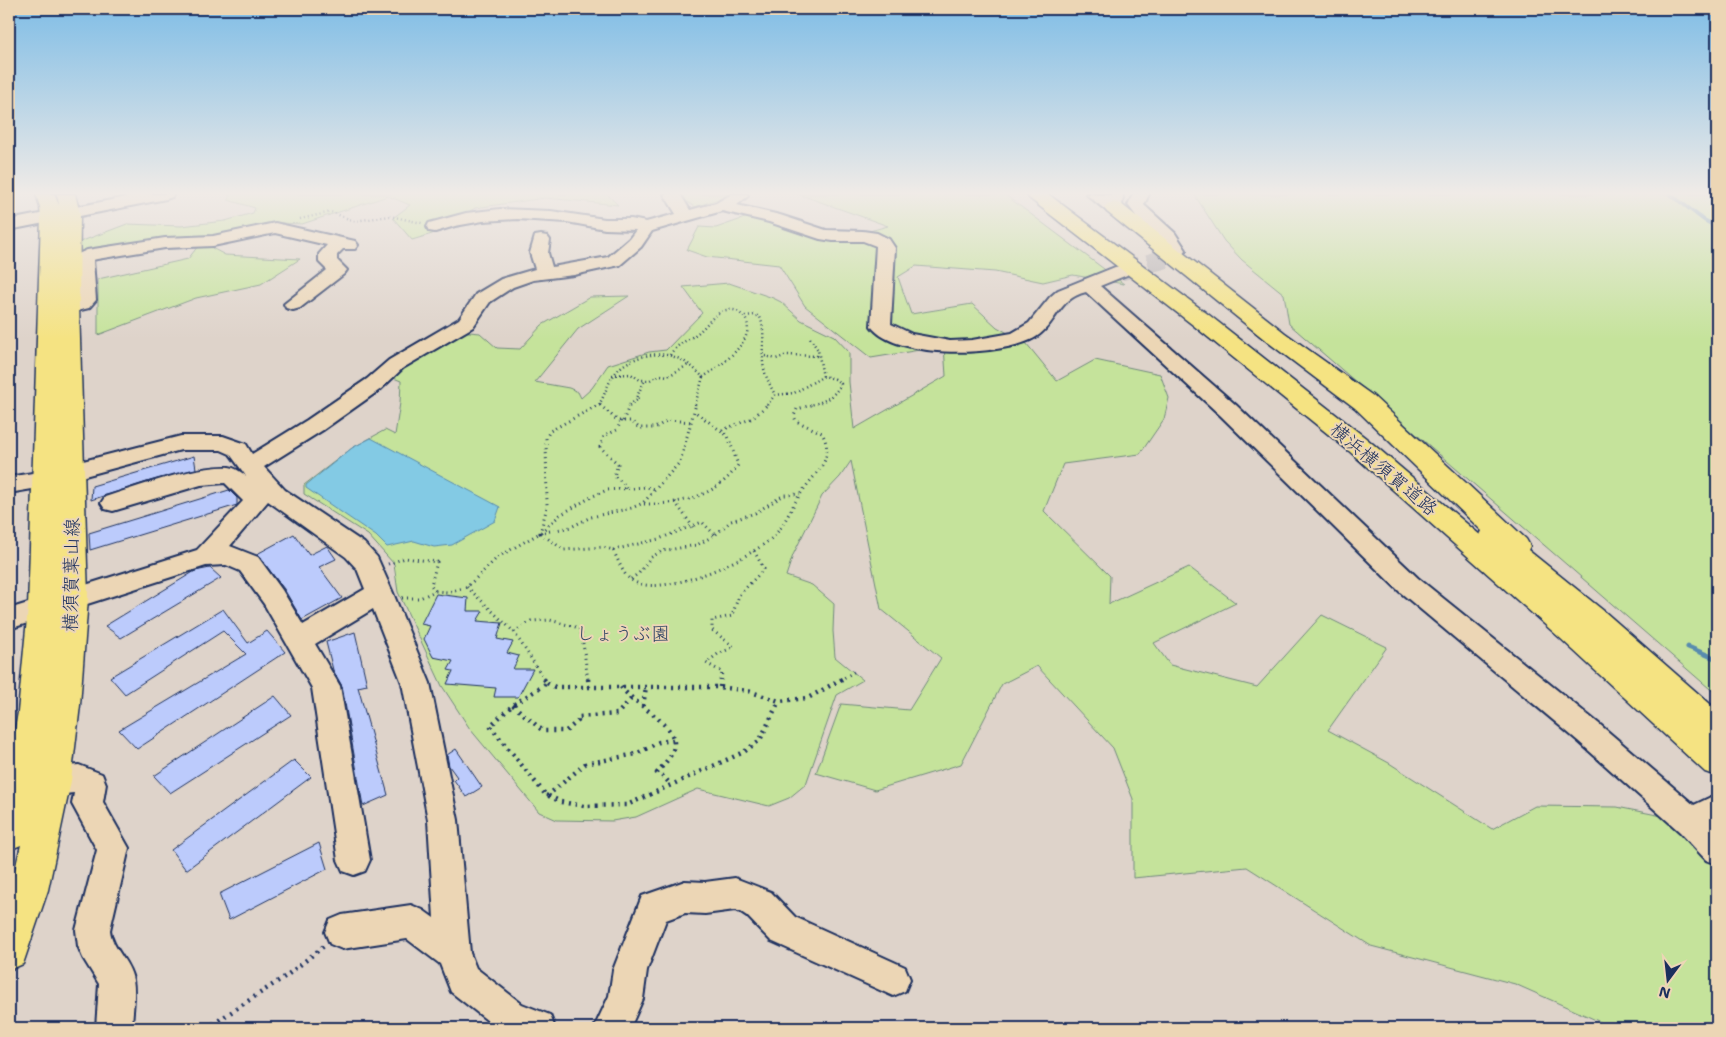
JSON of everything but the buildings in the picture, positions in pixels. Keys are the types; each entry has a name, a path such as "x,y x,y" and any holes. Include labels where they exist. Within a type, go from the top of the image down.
{"main road":[{"name":"横須賀葉山線","path":"9,833 22,788 34,712 43,608 44,479 58,309 58,242"},
{"name":"横浜横須賀道路","path":"1099,242 1201,320 1358,445 1571,629 1717,760"},
{"name":"横浜横須賀道路","path":"1122,242 1266,348 1594,621 1717,730"},
{"path":"1162,242 1277,338 1364,402 1594,621"},
{"name":"横須賀葉山線","path":"9,950 30,890 54,781 64,705 73,598 72,472 58,309"}],"street":[{"path":"58,309 82,304 87,300 84,258 93,254 165,243 189,242"},
{"path":"293,304 338,270 328,262 328,254 344,244 337,242"},
{"path":"541,242 539,252 546,273"},
{"path":"249,466 367,389 396,364 466,323 483,298 507,283 530,276 574,270 614,260 635,242"},
{"path":"883,242 886,248 880,321 884,331 894,335 958,347 1026,335 1040,323 1060,296 1072,290 1090,286"},
{"path":"1172,242 1177,250"},
{"path":"1121,271 1087,284 1228,410 1409,585 1588,732 1702,816 1717,849"},
{"path":"9,485 44,479 181,443 206,441 223,443 238,449 249,466 277,496 355,550 368,564 388,595 416,683 443,820 453,953 463,980 510,1016 536,1028"},
{"path":"112,503 201,477 230,476 257,502 206,557"},
{"path":"9,619 206,557 228,555 249,564 273,597 326,686 354,860"},
{"path":"299,640 388,595"},
{"path":"54,781 79,779 91,784 87,804 113,848 93,930 95,946 116,980 114,1028"},
{"path":"612,1028 626,999 630,970 654,908 686,897 705,898 735,894 748,898 759,904 783,929 893,979"},
{"path":"342,932 411,922 453,953"}],"path":[{"path":"644,504 680,462 703,377 713,372 746,338 748,328 745,316 740,312 732,310 723,311 697,334 675,346 670,355"},
{"path":"745,316 755,315 760,317 765,332 764,368 775,395"},
{"path":"810,338 818,350 823,377"},
{"path":"540,533 547,507 546,438 556,428 600,405 612,374 628,362 652,356 670,355 690,364 703,377"},
{"path":"765,356 776,359 787,356 818,356"},
{"path":"612,374 631,374 640,380 650,380 661,375 668,376 690,364"},
{"path":"613,550 631,579 646,586 663,586 735,562 772,539 781,528 800,494 827,457 828,448 822,433 796,421 794,416 797,409 832,398 838,392 841,384 836,378 823,377 816,379 796,392 775,395 761,414 744,423 722,430"},
{"path":"626,489 614,476 618,464 600,447 604,436 617,430 629,405 639,399 636,398 645,380"},
{"path":"600,405 622,421 631,421 639,428 655,428 668,420 692,422"},
{"path":"540,533 571,527 591,517 644,504 659,505 708,494 735,473 738,465 735,451 728,436 694,411"},
{"path":"388,595 420,598 435,591 448,592 467,587 498,557 540,533 560,515 593,496 607,490 655,489"},
{"path":"631,579 639,573 650,558 662,551 697,545 716,535 731,521 755,513 784,495 800,494"},
{"path":"675,502 692,527"},
{"path":"540,533 564,550 603,547 613,550 638,545 702,522 716,535"},
{"path":"720,687 722,672 706,663 718,654 734,648 712,630 712,620 732,616 734,602 745,587 764,569 754,551"},
{"path":"385,565 405,558 437,562 431,585 435,591"},
{"path":"467,587 514,632 547,683 555,687 720,687 748,691 779,701 808,698 820,693 854,672"},
{"path":"514,632 531,621 550,620 579,628 582,636 589,687"},
{"path":"547,683 514,705 490,726 546,796 570,805 612,808 627,805 744,752 760,740 779,701"},
{"path":"621,687 632,699 670,729 674,746 671,755 657,773 664,777 671,785"},
{"path":"643,706 646,687"},
{"path":"514,705 543,731 566,731 578,721 578,717 617,714 632,699"},
{"path":"546,796 586,764 636,754 659,742 673,740"},
{"path":"207,1028 286,976 342,932"}],"green space":[{"path":"79,242 189,242 79,254 77,243"},
{"path":"201,242 216,242 212,248 225,255 300,259 261,284 196,298 98,335 98,279 188,259"},
{"name":"しょうぶ園","path":"691,242 1069,242 1124,284 1073,275 1043,282 995,272 916,266 898,277 911,314 972,304 997,327 1026,343 1057,381 1095,360 1160,374 1169,398 1164,419 1140,454 1063,464 1044,511 1110,576 1109,604 1189,567 1236,603 1154,643 1170,665 1257,687 1322,615 1387,647 1328,730 1389,763 1492,829 1535,806 1617,807 1717,827 1717,1028 1614,1028 1515,984 1371,946 1247,867 1133,878 1133,799 1113,748 1037,666 1002,684 961,764 875,790 816,773 841,704 909,710 941,658 881,609 851,461 840,477 822,496 793,555 786,576 812,585 834,604 833,631 835,657 863,680 837,695 806,784 789,798 769,806 698,789 636,817 612,821 557,820 539,812 470,729 442,686 398,592 394,564 368,535 304,494 304,485 352,448 385,430 395,435 401,381 381,373 459,331 480,333 497,348 520,349 542,325 590,297 629,296 578,329 535,382 569,388 578,392 581,398 592,388 608,365 649,352 666,350 702,313 683,287 729,283 781,302 801,320 834,336 849,352 849,382 854,429 946,376 944,346 871,358 805,306 779,265 707,257 687,250"},
{"path":"1225,242 1717,242 1717,695 1289,324 1284,294 1242,260"}],"water":[{"path":"371,438 500,507 495,521 452,545 434,547 414,541 387,547 376,536 306,488 306,485 352,448"}],"waterway":[{"path":"1688,647 1717,659"}],"tunnel":[{"path":"1121,271 1168,258 1177,250"}]}
